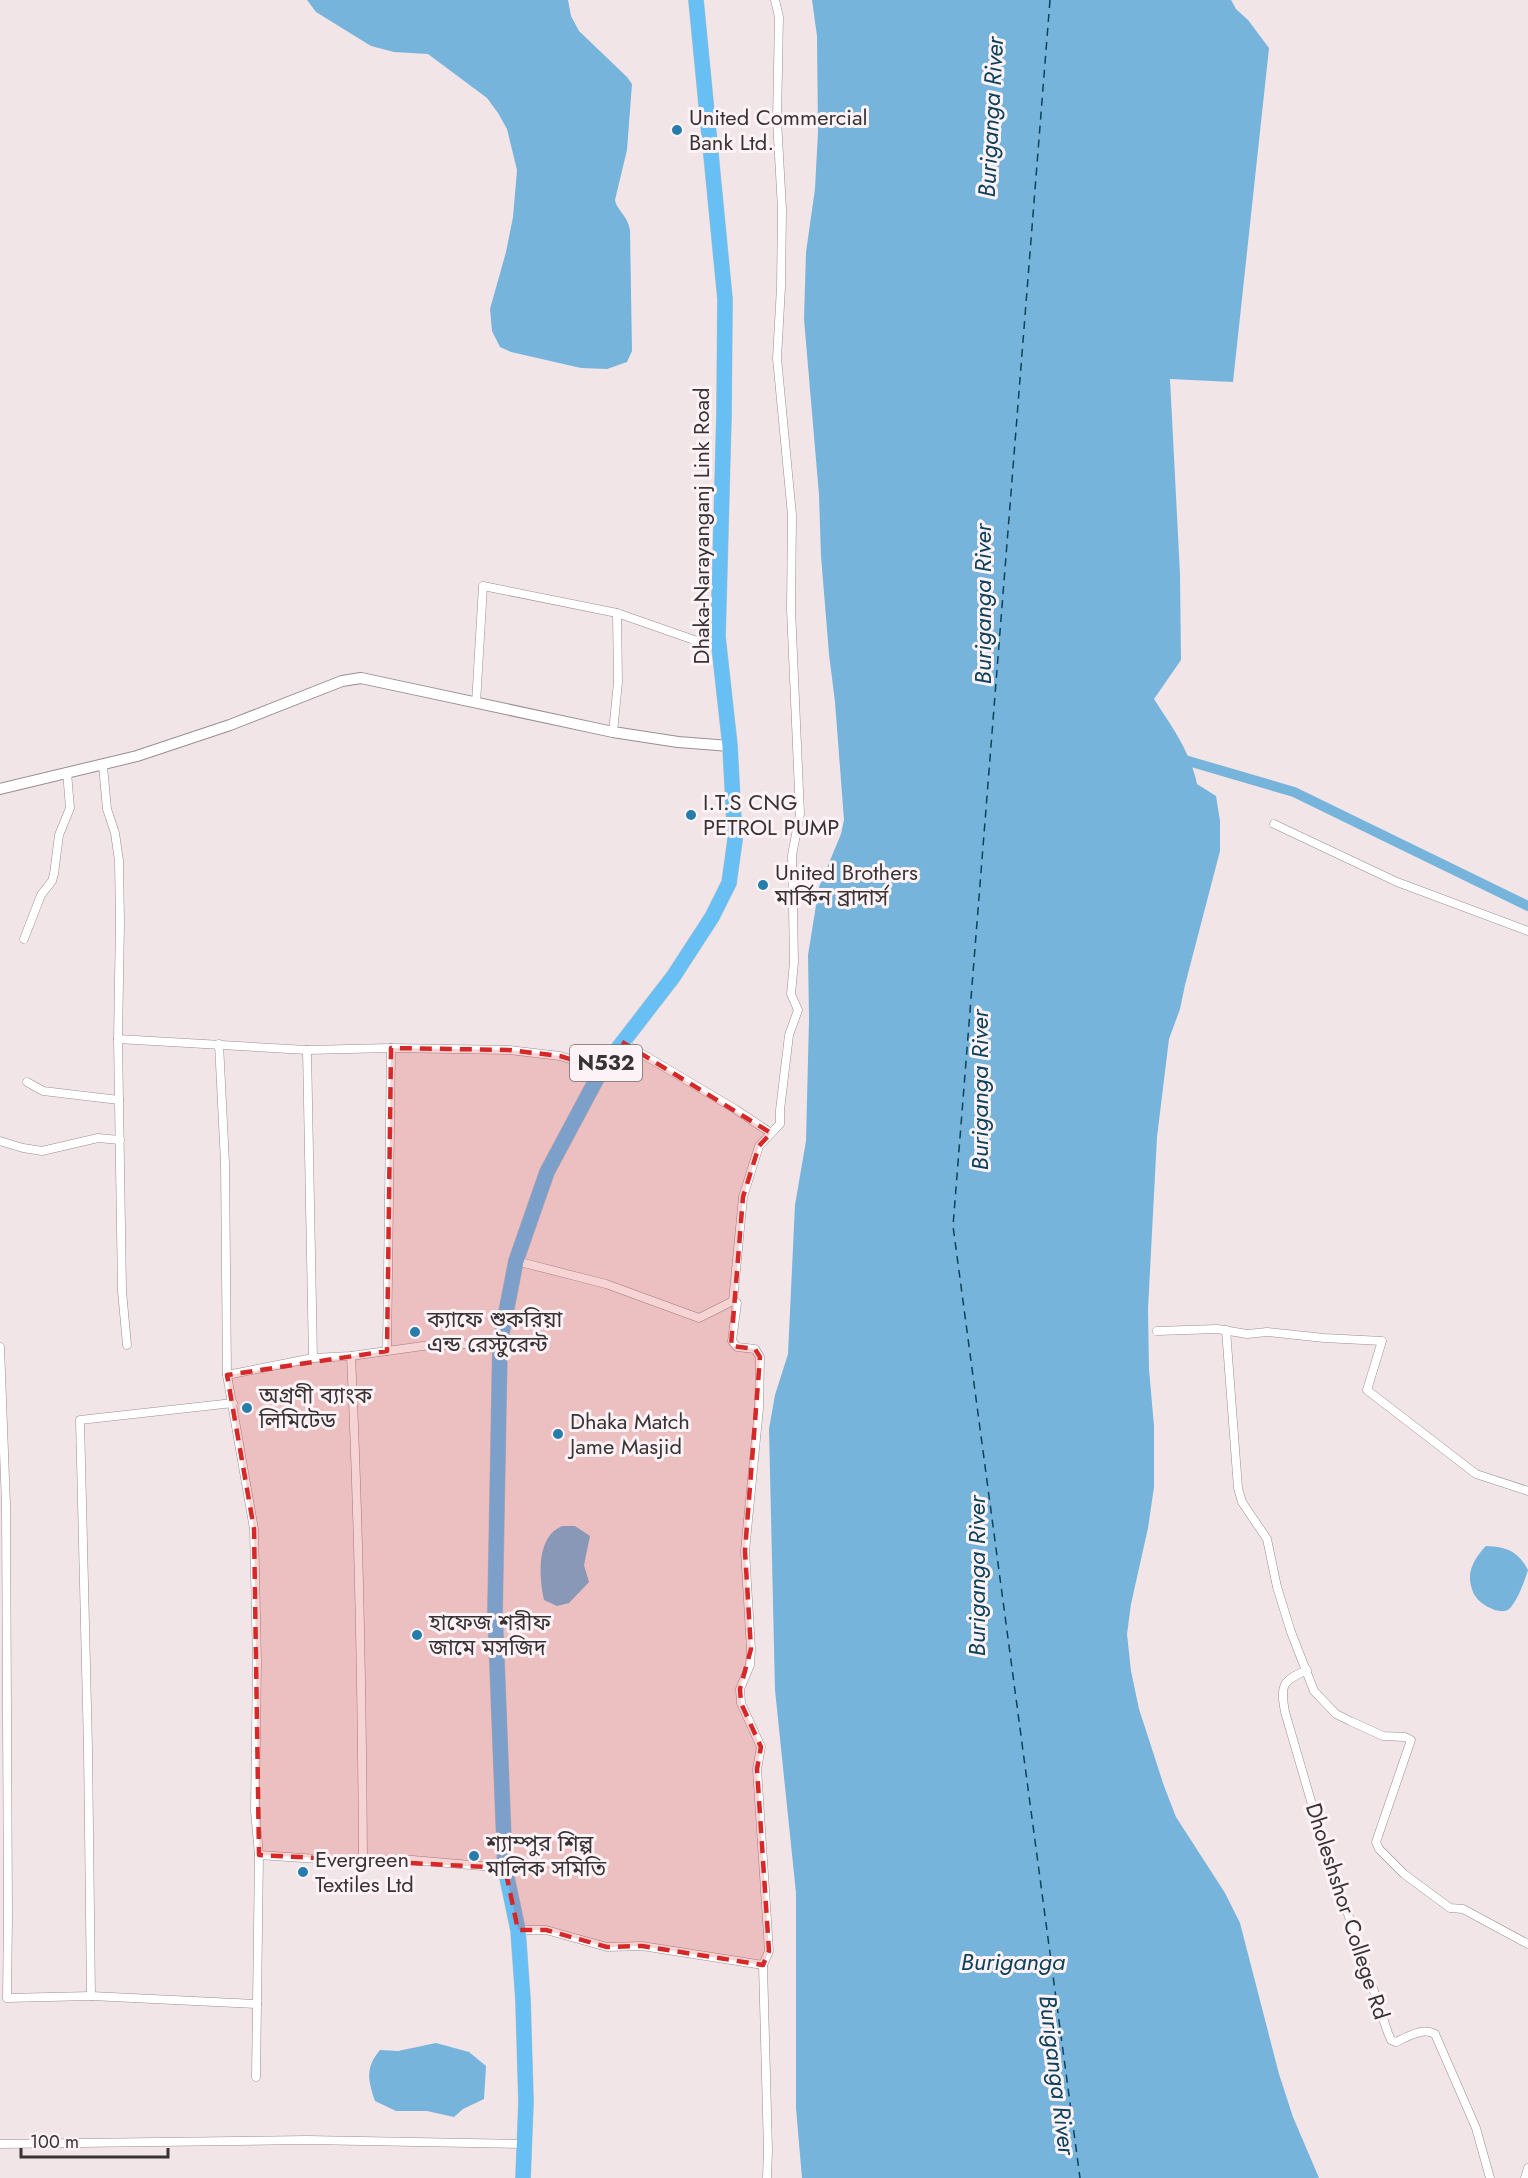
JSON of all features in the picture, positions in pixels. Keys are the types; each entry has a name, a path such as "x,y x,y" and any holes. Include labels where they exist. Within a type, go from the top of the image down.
{"highway":[{"name":"Dhaka-Narayanganj Link Road","path":"523,2178 526,2071 518,1930 506,1868 495,1612 500,1343 516,1261 547,1172 602,1069 673,977 712,917 729,883 735,840 730,746 718,637 725,299 696,0"}],"street":[{"path":"733,1301 743,1197 759,1146 780,1124 789,1035 798,1010 791,994 794,962 792,855 800,814 791,609 792,514 777,358 782,209 777,120 779,17 775,0"},
{"path":"476,703 483,586 617,613 697,641 718,637"},
{"path":"613,732 618,682 617,613"},
{"path":"0,789 67,772 103,766 230,724 342,681 361,678 613,732 678,742 730,746"},
{"path":"103,766 108,809 115,833 119,861 118,1039 122,1291 127,1345"},
{"path":"24,939 41,895 52,881 54,874 59,835 70,808 67,772"},
{"path":"1274,824 1397,882 1528,931"},
{"path":"118,1039 307,1050 391,1048 509,1050 560,1056 602,1069"},
{"path":"622,1042 771,1133"},
{"path":"219,1044 225,1163 227,1375 254,1529 257,1661 255,1811 259,1855 256,2077"},
{"path":"387,1351 391,1048"},
{"path":"307,1050 313,1358"},
{"path":"27,1082 43,1091 119,1100"},
{"path":"0,1141 42,1151 98,1138 120,1140"},
{"path":"516,1261 606,1284 699,1318 733,1301"},
{"path":"733,1301 737,1303 732,1341 737,1347 754,1349 760,1357 756,1454 746,1551 751,1649 750,1665 740,1689 741,1703 761,1747 757,1769 769,1951 764,1965 767,2178"},
{"path":"1157,1331 1217,1329 1247,1334 1267,1332 1382,1341 1367,1390 1476,1474 1528,1491"},
{"path":"1226,1330 1238,1488 1242,1502 1267,1539 1276,1587 1314,1691 1336,1714 1383,1736 1405,1737 1411,1740 1376,1842 1379,1849 1404,1874 1450,1908 1463,1909 1528,1944"},
{"path":"227,1375 313,1358 351,1356 423,1346 500,1343"},
{"path":"0,1347 6,1505 7,1998 91,1996 257,2004"},
{"path":"351,1356 362,1660 363,1862"},
{"path":"91,1996 87,1680 80,1420 233,1403"},
{"name":"Dholeshshor College Rd","path":"1307,1670 1287,1679 1284,1684 1285,1712 1318,1825 1391,2040 1396,2042 1423,2031 1435,2034 1476,2128 1490,2178"},
{"path":"259,1855 363,1862 401,1859 506,1868"},
{"path":"518,1930 546,1930 608,1947 642,1946 764,1965"},
{"path":"0,2144 307,2140 523,2144"},
{"path":"1525,2178 1528,2168"}],"highlighted area":[{"path":"622,1042 771,1133 759,1146 743,1197 731,1346 755,1349 760,1357 745,1551 751,1649 740,1689 741,1703 761,1747 757,1769 769,1951 763,1965 642,1946 607,1947 546,1930 518,1930 505,1868 259,1855 254,1529 227,1375 387,1351 391,1048 509,1050 560,1056 602,1069"}],"water":[{"path":"307,0 568,0 571,16 579,31 632,84 627,150 615,200 630,230 632,351 627,362 607,369 581,368 511,352 500,347 492,331 490,309 513,217 517,170 507,129 487,98 428,54 394,52 371,46 316,12"},
{"name":"Buriganga","path":"812,0 1231,0 1269,48 1233,382 1170,379 1180,574 1181,660 1154,699 1185,750 1197,784 1216,796 1220,821 1220,851 1180,1009 1169,1039 1157,1137 1148,1309 1149,1369 1154,1426 1154,1487 1127,1634 1131,1671 1139,1709 1164,1786 1176,1817 1225,1893 1240,1923 1279,2074 1293,2117 1319,2178 802,2178 796,2108 796,1893 775,1690 769,1429 775,1395 788,1354 795,1205 806,1141 808,955 819,887 841,834 844,820 821,556 819,495 804,319 806,252 815,189 818,132 817,36"},
{"path":"562,1526 575,1526 590,1536 584,1565 589,1582 569,1603 557,1606 544,1600 541,1558 548,1539"},
{"path":"1486,1546 1511,1551 1520,1558 1528,1570 1515,1601 1505,1611 1487,1606 1475,1596 1472,1589 1471,1570 1477,1557"},
{"path":"436,2043 469,2052 486,2066 484,2099 463,2109 454,2117 427,2111 396,2111 375,2101 369,2074 375,2056 380,2050 398,2051"}],"waterway":[{"path":"1178,758 1294,792 1528,906"}],"ferry route":[{"path":"1050,0 953,1226 1080,2178"}],"place":[{"name":"United Commercial Bank Ltd.","path":"677,130"},
{"name":"I.T.S CNG PETROL PUMP","path":"691,815"},
{"name":"United Brothers মার্কিন ব্রাদার্স","path":"763,885"},
{"name":"ক্যাফে শুকরিয়া এন্ড রেস্টুরেন্ট","path":"415,1332"},
{"name":"অগ্রণী ব্যাংক লিমিটেড","path":"247,1408"},
{"name":"Dhaka Match Jame Masjid","path":"558,1434"},
{"name":"হাফেজ শরীফ জামে মসজিদ","path":"417,1635"},
{"name":"শ্যাম্পুর শিল্প মালিক সমিতি","path":"474,1856"},
{"name":"Evergreen Textiles Ltd","path":"303,1872"}],"water label":[{"name":"Buriganga River","path":"991,117"},
{"name":"Buriganga River","path":"983,604"},
{"name":"Buriganga River","path":"980,1090"},
{"name":"Buriganga River","path":"977,1576"},
{"name":"Buriganga River","path":"1057,2075"}]}
